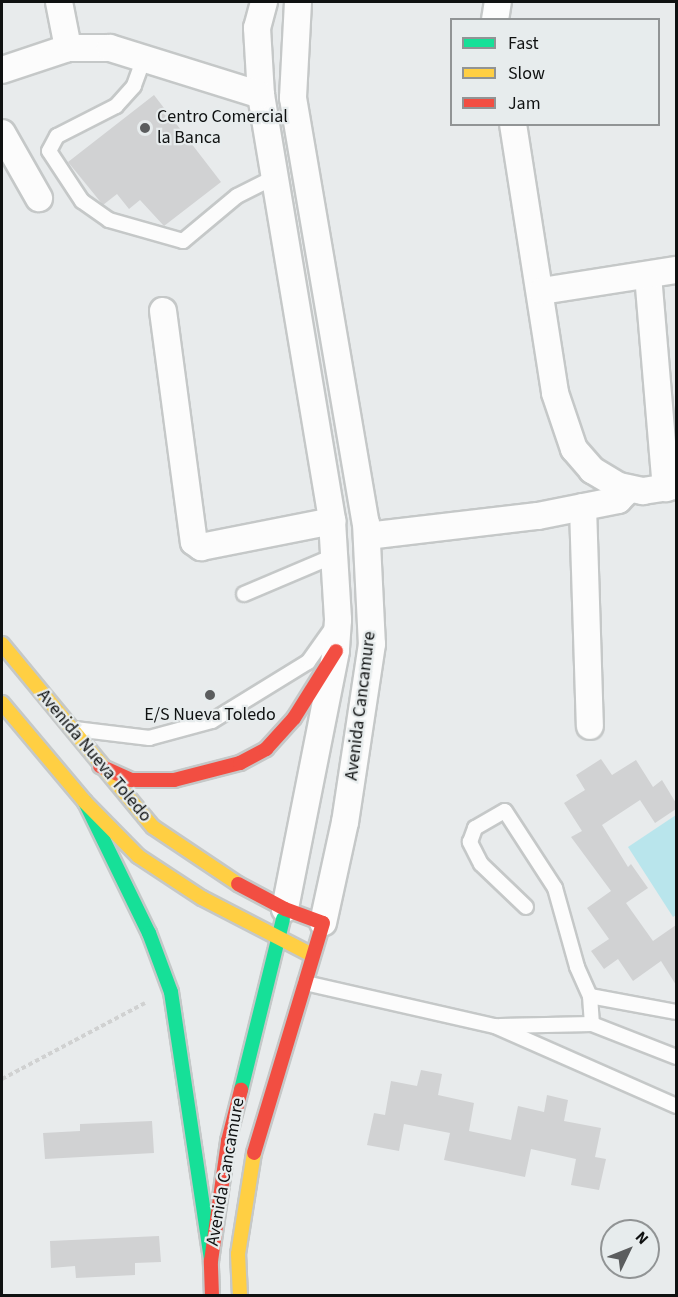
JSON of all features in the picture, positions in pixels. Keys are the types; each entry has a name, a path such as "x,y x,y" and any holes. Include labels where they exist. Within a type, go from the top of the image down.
{"main road":[{"name":"Avenida Nueva Toledo","path":"2,644 98,765 153,826 216,872 285,909 323,923"},
{"path":"98,765 131,780 174,780 240,763 266,749 294,718 336,651"},
{"name":"Avenida Nueva Toledo","path":"2,703 85,802 138,856 202,898 312,955"},
{"path":"85,802 149,933 171,992 186,1068 211,1261"},
{"name":"Avenida Cancamure","path":"212,1296 211,1261 228,1141 250,1041 280,939 285,909"},
{"name":"Avenida Cancamure","path":"240,1296 238,1254 252,1159 323,923"}],"street":[{"path":"59,2 68,48"},
{"name":"Avenida Cancamure","path":"264,2 257,28 261,94 277,176 332,521 336,555 338,620 336,651 285,909"},
{"name":"Avenida Cancamure","path":"298,2 293,98 367,536 372,644 345,822 323,923"},
{"path":"495,18 498,2"},
{"path":"2,70 68,48 110,48 261,94"},
{"path":"513,126 542,291 555,393 574,449 592,470 629,489 671,487 648,275"},
{"path":"2,133 39,198"},
{"path":"542,291 676,270"},
{"path":"163,311 194,542 201,547 332,521"},
{"path":"367,536 583,507 618,500 629,489"},
{"path":"583,507 590,726"}],"lane":[{"path":"144,58 134,86 116,106 57,136 49,150 82,201 109,220 183,242 237,196 277,176"},
{"path":"244,594 336,555"},
{"path":"68,728 149,738 212,721 308,663 338,620"},
{"path":"526,907 481,864 470,842 475,828 505,811 555,888 577,967 590,996 592,1024"},
{"path":"304,983 495,1026 676,1106"},
{"path":"590,996 676,1012"},
{"path":"495,1026 592,1024 676,1058"}],"path":[{"path":"2,1079 115,1016 171,992"}],"shaded area":[{"path":"676,815 676,915 673,917 628,847"}],"building":[{"name":"Centro Comercial la Banca","path":"154,95 221,182 164,226 140,200 129,209 117,194 103,205 68,162"},
{"path":"601,759 612,775 636,760 653,787 662,780 676,803 676,809 655,823 640,800 602,825 628,867 631,864 648,888 626,903 653,941 676,925 676,985 661,961 633,981 618,959 604,969 591,951 609,939 587,908 611,891 571,837 582,831 564,803 585,790 576,775"},
{"path":"421,1070 442,1074 438,1095 474,1103 469,1131 511,1140 518,1106 544,1112 547,1095 568,1100 564,1121 601,1128 595,1157 606,1159 599,1190 571,1185 576,1159 531,1149 525,1177 444,1160 450,1133 404,1124 399,1151 367,1145 374,1113 385,1115 391,1081 417,1086"},
{"path":"152,1121 154,1153 45,1159 43,1133 80,1131 80,1124"},
{"path":"159,1236 161,1262 135,1263 135,1275 76,1278 75,1266 51,1268 50,1241"}],"traffic: fast":[{"path":"85,802 149,933 171,992 211,1261"},
{"path":"241,1090 283,919"}],"traffic: slow":[{"path":"2,644 153,827 238,884"},
{"path":"2,703 85,802 138,856 202,898 312,955"},
{"path":"240,1296 238,1254 254,1153"}],"traffic: jam":[{"path":"100,766 131,780 174,780 240,763 266,749 294,718 336,651"},
{"path":"238,884 285,909 323,923 254,1153"},
{"path":"212,1296 211,1261 228,1141 241,1090"}],"place":[{"name":"Centro Comercial la Banca","path":"145,128"},
{"name":"E/S Nueva Toledo","path":"210,695"}]}
